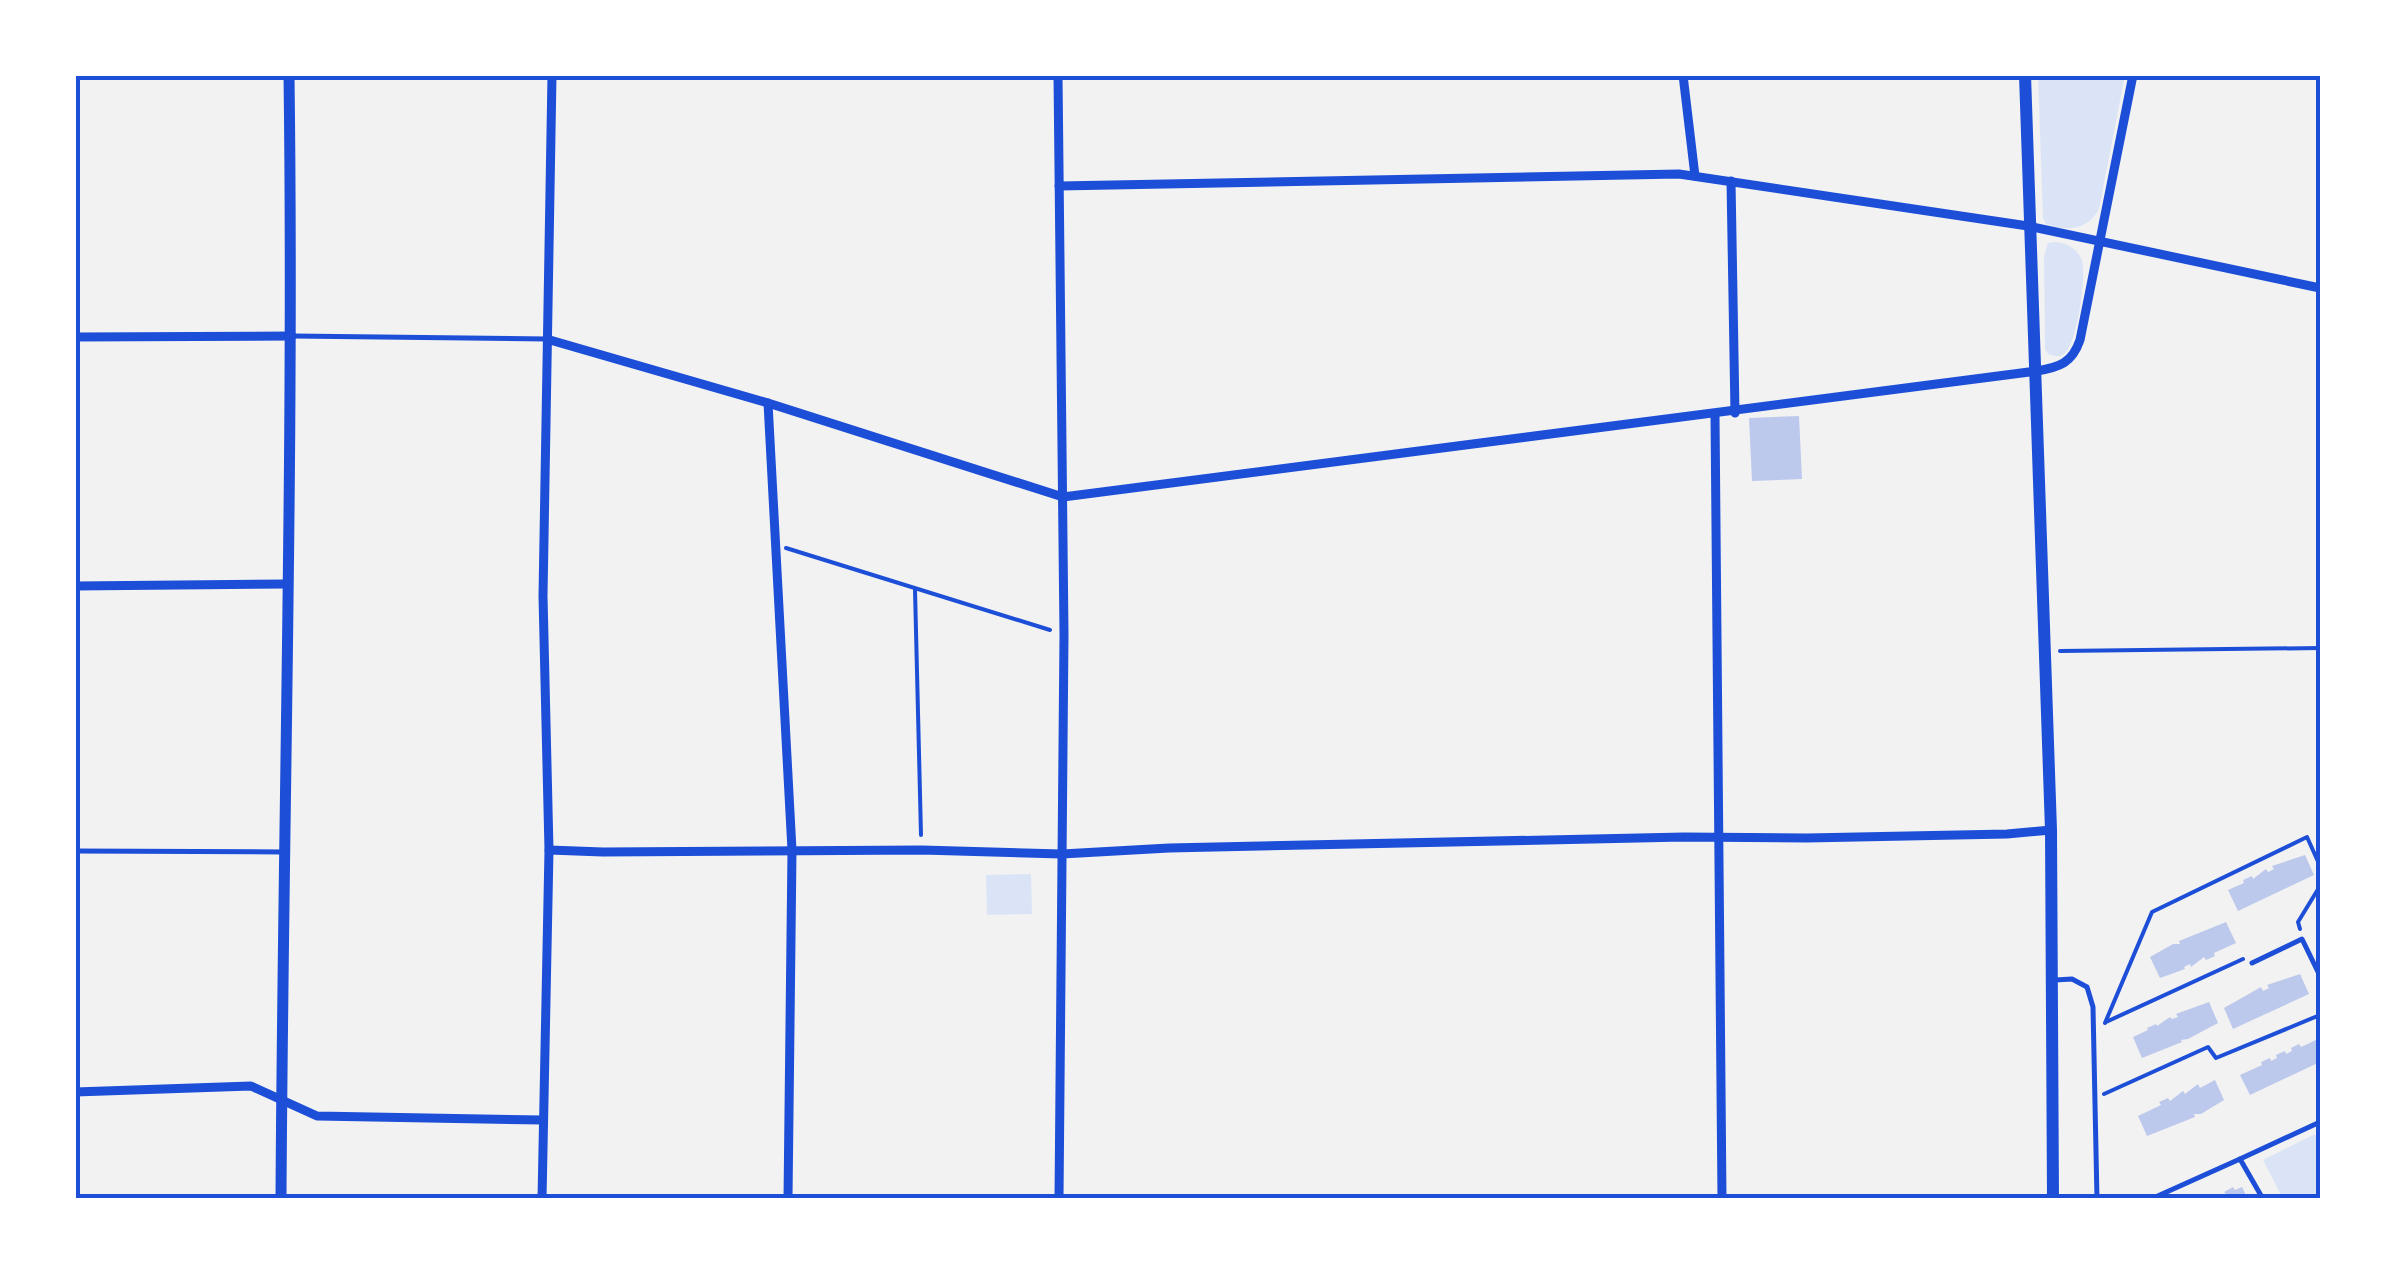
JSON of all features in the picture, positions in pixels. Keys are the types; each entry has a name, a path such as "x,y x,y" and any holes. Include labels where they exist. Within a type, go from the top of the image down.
{"main road":[{"path":"2026,75 2051,830 2053,1199"}],"street":[{"path":"281,1199 292,336 290,75"},
{"path":"513,75 552,75 543,596 549,850 542,1199"},
{"path":"1058,75 1064,634 1059,1199"},
{"path":"1683,75 1695,176"},
{"path":"550,340 768,403 1062,498 2038,372 2065,365 2075,354 2133,75"},
{"path":"1059,186 1695,176 2028,226 2320,288"},
{"path":"1730,181 1735,412"},
{"path":"75,337 292,336"},
{"path":"768,403 792,850 788,1199"},
{"path":"1715,416 1722,1199"},
{"path":"75,586 286,584"},
{"path":"549,850 1062,854 1168,848 1720,836 1825,838 2051,830"},
{"path":"75,1092 251,1086 316,1116 543,1120"}],"lane":[{"path":"292,336 550,340"},
{"path":"75,851 284,852"},
{"path":"2252,963 2302,939 2320,976"},
{"path":"2052,980 2072,980 2087,987 2094,1023 2097,1199"},
{"path":"2151,1199 2320,1122"},
{"path":"2240,1158 2264,1199"}],"path":[{"path":"776,545 1064,634"},
{"path":"915,590 922,850"},
{"path":"2045,652 2320,648"},
{"path":"2105,1023 2152,912 2307,837 2320,866"},
{"path":"2302,939 2298,922 2320,886"},
{"path":"2094,1023 2105,1023 2242,959 2252,963"},
{"path":"2094,1098 2208,1047 2216,1058 2320,1015"}],"shaded area":[{"path":"2038,75 2125,75 2099,209 2089,221 2076,227 2054,227 2043,218"},
{"path":"2048,243 2073,249 2083,266 2077,323 2069,348 2058,356 2045,349 2044,256"},
{"path":"1031,874 1032,914 987,915 986,875"},
{"path":"2315,1134 2320,1145 2320,1199 2283,1199 2263,1160"}],"building":[{"path":"1799,416 1802,479 1752,481 1749,418"},
{"path":"2305,855 2314,875 2238,911 2228,890 2266,869 2274,869 2272,866"},
{"path":"2226,922 2236,943 2214,953 2215,956 2206,960 2204,957 2191,967 2190,964 2160,978 2150,957"},
{"path":"2300,974 2309,994 2233,1029 2224,1008 2261,987 2263,991 2269,988 2267,985"},
{"path":"2209,1002 2218,1023 2142,1058 2133,1037"},
{"path":"2316,1040 2320,1062 2250,1095 2240,1075 2299,1044 2301,1047"},
{"path":"2215,1080 2224,1100 2194,1114 2195,1117 2147,1136 2138,1116 2161,1105 2159,1102 2168,1098 2170,1101 2198,1084 2200,1088"},
{"path":"2233,1187 2242,1187 2248,1199 2208,1199 2226,1194"}]}
